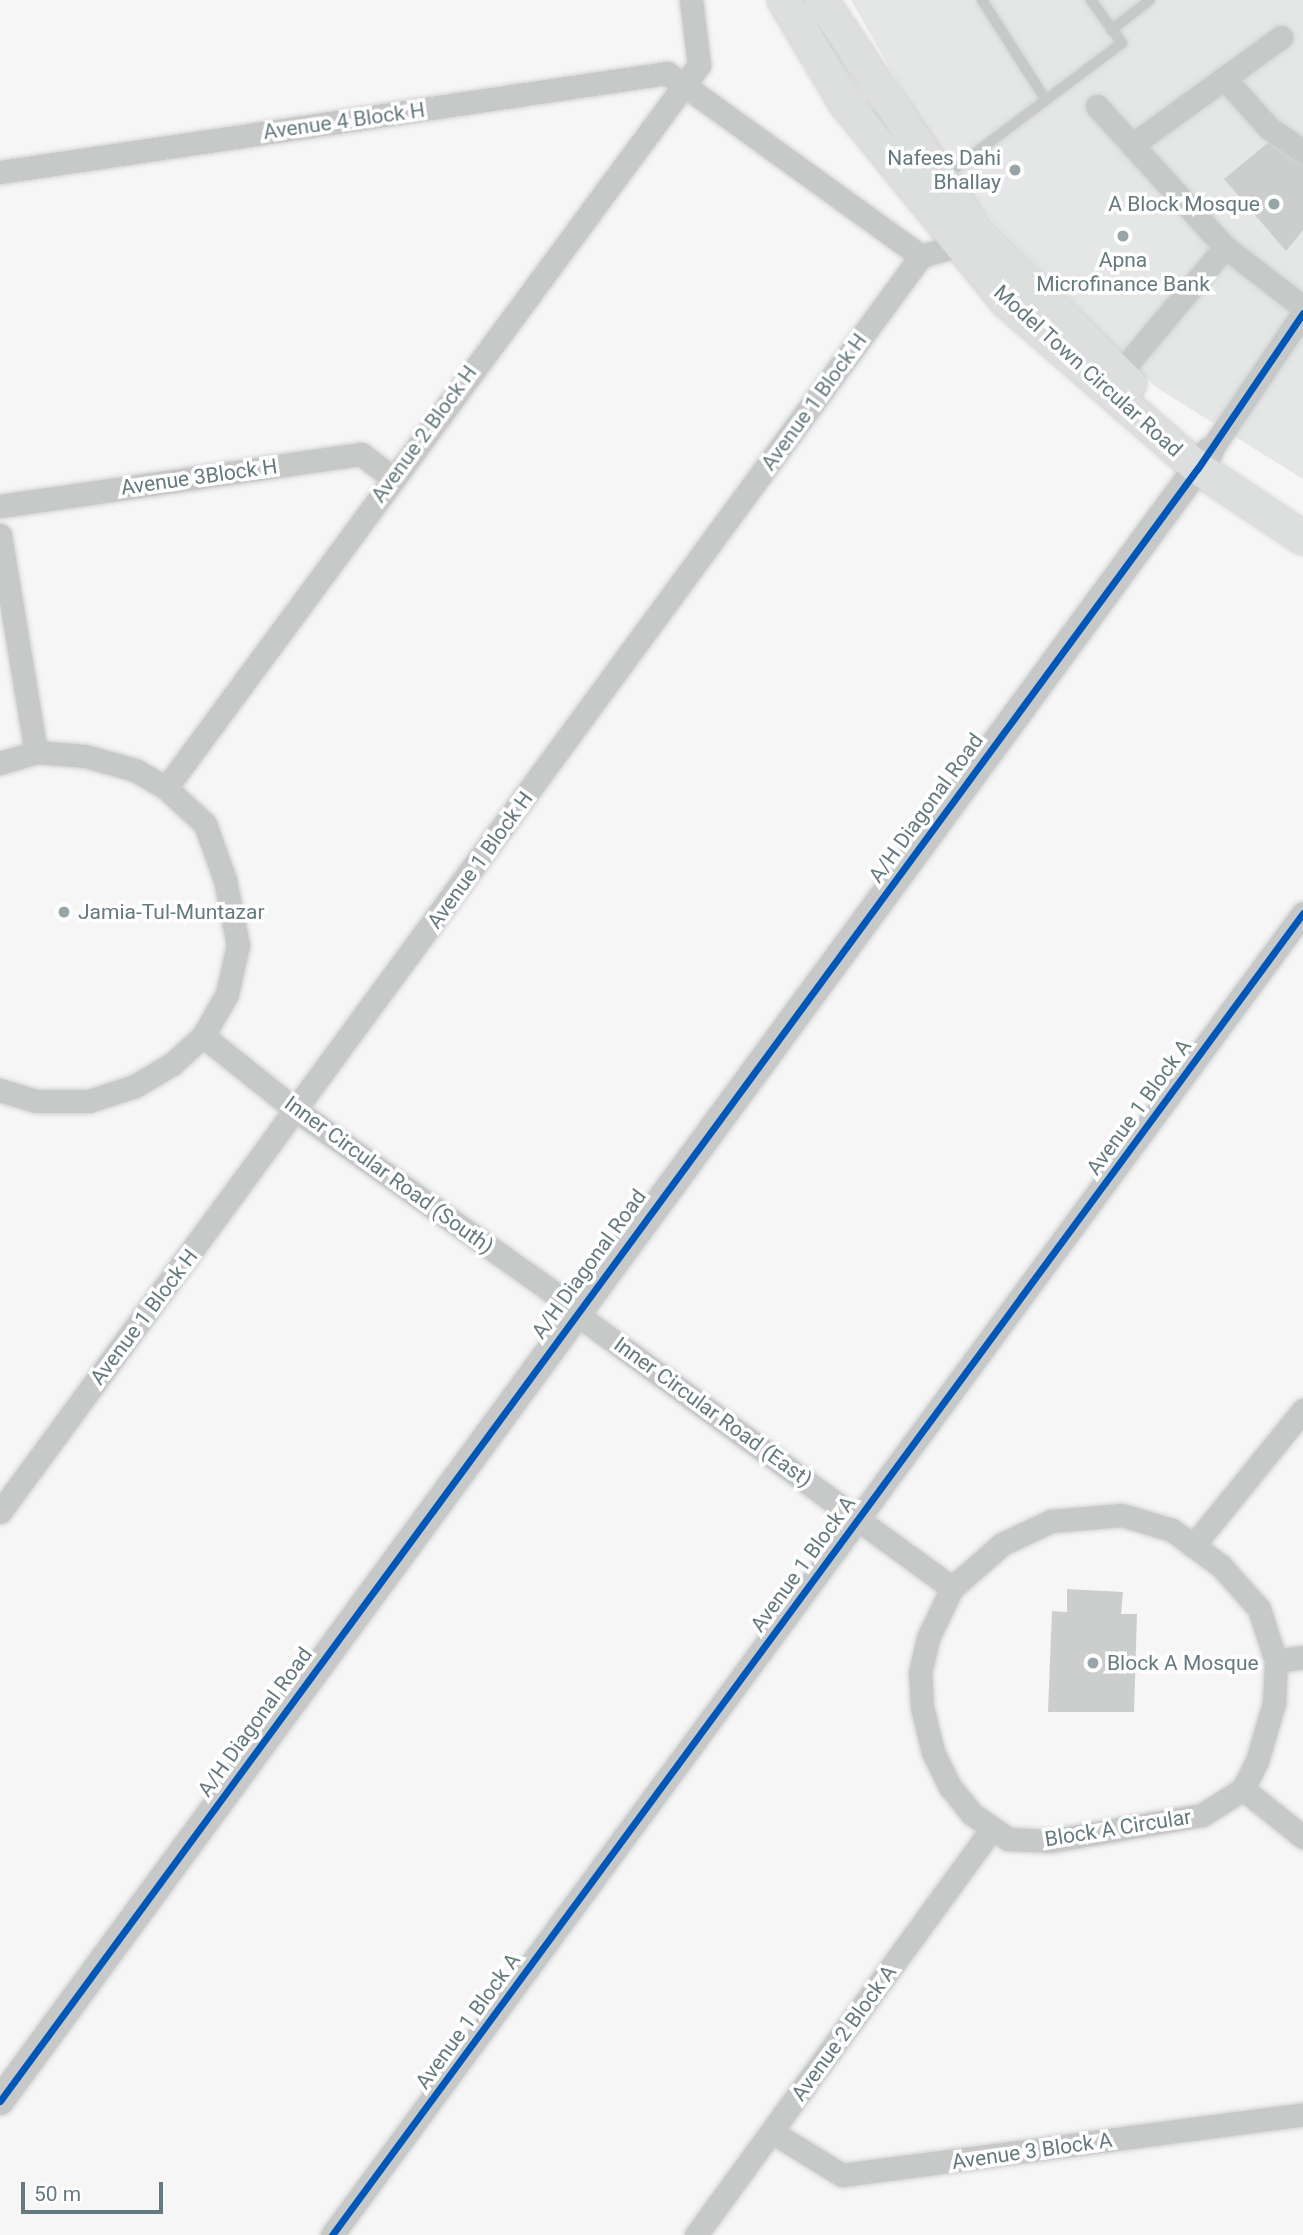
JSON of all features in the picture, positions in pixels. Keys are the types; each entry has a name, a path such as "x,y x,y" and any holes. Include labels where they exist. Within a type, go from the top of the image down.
{"main road":[{"name":"Model Town Circular Road","path":"784,0 846,104 966,237 1074,364 1204,460 1303,538"},
{"name":"Model Town Circular Road","path":"821,0 938,181 966,237 1118,375 1204,460 1303,512"}],"street":[{"name":"Avenue 2 Block H","path":"166,788 391,477 686,82 700,57 691,0"},
{"path":"1132,145 1281,37"},
{"name":"Avenue 4 Block H","path":"0,172 659,74 686,82"},
{"path":"1224,78 1269,128 1303,151"},
{"path":"686,82 921,257 966,237"},
{"path":"1097,106 1225,247 1303,307"},
{"path":"1118,375 1225,247"},
{"name":"Avenue 1 Block H","path":"0,1512 297,1111 921,257"},
{"path":"1204,460 1303,313"},
{"name":"Avenue 3Block H","path":"0,506 361,454 391,477"},
{"name":"A/H Diagonal Road","path":"0,2101 576,1311 1204,460"},
{"path":"0,535 36,752"},
{"path":"0,763 36,752 85,756 135,771 166,788 205,824 225,880 237,945 226,994 203,1036 173,1064 135,1086 89,1101 36,1101 0,1090"},
{"name":"Avenue 1 Block A","path":"332,2235 1303,913"},
{"name":"Inner Circular Road (South)","path":"203,1036 297,1111 576,1311"},
{"name":"Inner Circular Road (East)","path":"576,1311 860,1517 952,1588"},
{"path":"1193,1546 1303,1410"},
{"path":"990,1830 950,1787 922,1707 920,1673 928,1638 952,1588 1002,1544 1075,1516 1148,1520 1193,1546 1241,1584 1259,1609 1276,1661 1267,1734 1243,1789 1303,1837"},
{"path":"1276,1661 1303,1657"},
{"name":"Block A Circular","path":"990,1830 1008,1839 1041,1841 1160,1825 1227,1804 1243,1789"},
{"name":"Avenue 2 Block A","path":"696,2235 990,1830"},
{"name":"Avenue 3 Block A","path":"772,2132 842,2175 1303,2114"}],"lane":[{"path":"982,0 1045,99"},
{"path":"938,181 1122,43 1090,0"},
{"path":"1111,30 1150,0"}],"shaded area":[{"path":"851,0 1303,0 1303,479 1154,386 952,178"}],"building":[{"name":"A Block Mosque","path":"1276,136 1303,157 1303,230 1286,251 1224,179"},
{"name":"Block A Mosque","path":"1067,1589 1123,1592 1121,1614 1137,1614 1134,1712 1048,1712 1052,1611 1067,1612"}],"cycle path":[{"path":"0,2101 1198,468 1303,313"},
{"path":"332,2235 1303,913"}],"place":[{"name":"Nafees Dahi Bhallay","path":"1015,170"},
{"name":"A Block Mosque","path":"1274,204"},
{"name":"Apna Microfinance Bank","path":"1123,236"},
{"name":"Jamia-Tul-Muntazar","path":"64,912"},
{"name":"Block A Mosque","path":"1093,1663"}]}
